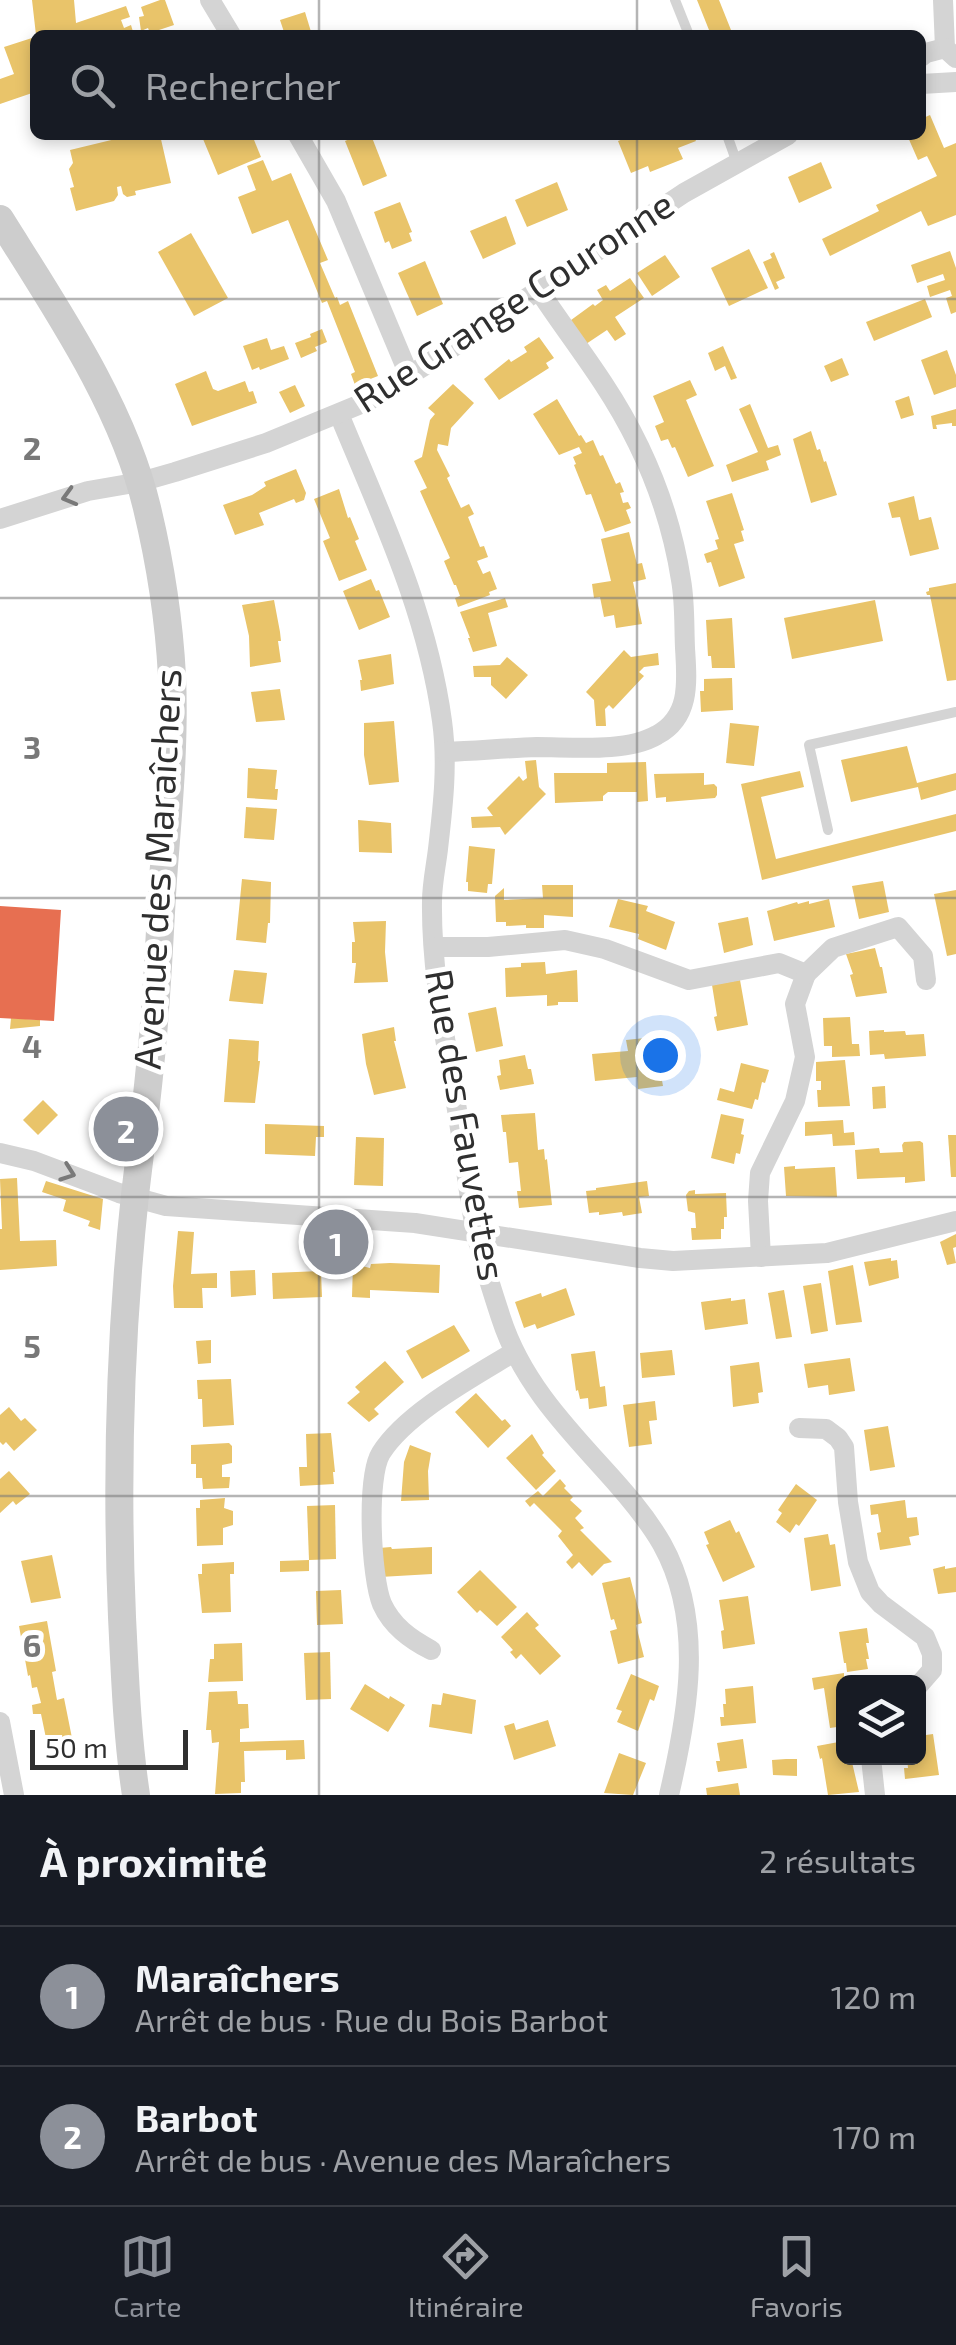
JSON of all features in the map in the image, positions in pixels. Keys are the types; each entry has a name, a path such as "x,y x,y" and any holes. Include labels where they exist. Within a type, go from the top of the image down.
{"street":[{"path":"210,0 228,30"},
{"path":"926,52 951,53 943,0"},
{"path":"926,84 956,82"},
{"path":"301,140 336,201 409,375"},
{"name":"Rue Grange Couronne","path":"0,520 88,491 140,482 266,442 368,401 684,192 779,140"},
{"name":"Avenue des Maraîchers","path":"0,219 95,378 140,482 165,607 172,675 172,745 151,1062 135,1198 120,1412 126,1688 136,1795"},
{"path":"446,752 639,742 665,730 685,702 688,683 681,578 657,488 612,399 538,289"},
{"name":"Rue des Fauvettes","path":"339,414 410,588 429,648 446,752 432,900 437,991 476,1233 514,1352 564,1427 638,1509 662,1544 675,1574 686,1618 689,1665 685,1723 669,1795"},
{"path":"761,1257 760,1172 795,1100 805,1057 796,1004 806,974 833,948 898,927 923,956 926,980"},
{"path":"435,947 565,940 605,948 690,980 780,963 806,974"},
{"path":"0,1152 166,1206 414,1223 656,1260 827,1254 956,1221"},
{"path":"431,1650 398,1628 383,1607 376,1586 373,1470 381,1452 405,1426 514,1352"},
{"path":"799,1428 826,1430 844,1447 858,1562 870,1592 924,1637 932,1654 932,1670 926,1677"},
{"path":"0,1722 14,1795"},
{"path":"872,1765 875,1795"}],"lane":[{"path":"675,0 686,30"},
{"path":"728,140 737,163"},
{"path":"828,830 809,744 956,712"}],"building: Logements":[{"path":"32,0 74,0 76,23 126,6 130,17 121,20 124,28 131,25 132,30 35,30"},
{"path":"165,0 174,25 141,30 139,17 144,16 141,7"},
{"path":"697,0 719,0 731,30 709,30"},
{"path":"305,12 310,30 283,30 280,20"},
{"path":"30,39 30,94 0,104 0,79 14,74 4,47"},
{"path":"930,115 944,148 956,143 956,215 928,226 921,211 830,256 822,239 879,211 876,205 937,176 927,156 918,160 909,140 926,140 926,117"},
{"path":"111,140 161,140 171,183 135,191 136,195 127,197 121,186 117,187 114,201 76,211 70,188 74,187 69,169 73,163 70,150"},
{"path":"203,140 254,140 261,157 218,175"},
{"path":"373,140 387,176 363,186 345,141"},
{"path":"618,141 696,141 678,148 683,159 650,172 648,166 631,173"},
{"path":"263,160 272,181 291,173 328,260 320,263 335,298 340,305 348,301 378,376 355,385 351,374 355,372 327,301 322,303 288,220 252,234 238,197 256,190 247,166"},
{"path":"821,162 832,188 799,203 788,177"},
{"path":"557,182 568,210 527,227 515,200"},
{"path":"400,202 412,241 392,249 389,241 385,243 374,212"},
{"path":"506,216 516,244 483,259 470,231"},
{"path":"191,233 228,298 194,316 158,252"},
{"path":"749,249 768,288 729,306 711,268"},
{"path":"950,251 956,268 956,312 951,314 946,298 952,296 950,290 930,297 927,286 945,280 943,274 917,283 911,265"},
{"path":"774,252 785,278 776,282 779,288 775,290 763,262 772,258 770,254"},
{"path":"665,255 680,277 652,296 637,273"},
{"path":"425,261 443,304 417,316 398,273"},
{"path":"630,278 644,298 615,317 626,334 615,341 607,330 583,346 567,323 603,300 597,290 606,285 610,291"},
{"path":"925,299 932,317 874,341 866,322"},
{"path":"322,329 327,342 301,358 295,343"},
{"path":"539,337 554,358 546,363 549,368 499,400 484,379 509,359 511,362 527,352 524,347"},
{"path":"267,338 271,350 284,346 289,359 252,370 243,346"},
{"path":"723,346 737,378 731,380 725,366 715,371 708,353"},
{"path":"947,350 956,387 934,395 921,360"},
{"path":"842,358 849,375 831,382 824,366"},
{"path":"206,371 213,389 218,391 245,381 257,403 192,426 175,384"},
{"path":"690,380 697,395 686,400 714,466 688,477 675,447 668,439 661,441 655,426 664,422 653,396"},
{"path":"453,384 474,403 451,428 448,446 438,444 437,450 461,508 469,504 474,514 468,517 488,557 477,561 483,574 490,571 497,589 458,607 455,598 460,596 444,561 450,558 420,491 427,488 414,461 422,457 430,420 435,414 428,408"},
{"path":"295,385 305,406 290,413 279,392"},
{"path":"909,396 914,415 901,419 895,401"},
{"path":"557,399 579,436 586,443 593,440 616,484 620,482 623,503 628,502 631,508 626,510 631,523 605,532 591,494 586,495 574,465 573,457 582,453 579,447 559,455 533,414"},
{"path":"750,404 768,448 778,445 781,455 766,461 769,470 732,482 726,465 758,452 739,409"},
{"path":"956,409 956,426 936,425 937,429 933,429 931,416"},
{"path":"811,431 837,495 811,503 793,439"},
{"path":"296,469 306,493 304,500 296,503 294,499 259,513 264,525 235,535 223,505 252,495 266,486 264,482"},
{"path":"339,489 367,570 339,581 323,541 330,538 314,499"},
{"path":"732,493 744,530 744,541 734,544 745,578 719,587 711,562 707,563 704,554 718,549 715,540 719,539 706,501"},
{"path":"914,496 919,520 931,517 939,549 910,556 900,517 892,518 888,503"},
{"path":"629,532 637,564 642,563 646,579 633,582 642,624 616,628 614,615 604,617 600,597 594,598 592,584 611,581 601,539"},
{"path":"371,579 390,617 359,630 343,591"},
{"path":"956,583 956,680 947,681 930,595 926,592"},
{"path":"505,598 508,607 488,613 497,646 473,652 460,612"},
{"path":"274,600 281,662 250,667 242,605"},
{"path":"875,600 883,641 792,659 784,618"},
{"path":"732,618 735,668 712,668 706,620"},
{"path":"624,650 631,657 658,653 659,665 644,667 639,672 644,676 613,709 609,705 605,709 606,726 596,726 594,700 586,692"},
{"path":"391,654 394,684 361,691 358,660"},
{"path":"507,657 528,675 506,699 491,685 491,677 474,677 473,666 500,665"},
{"path":"732,678 733,710 701,712 704,679"},
{"path":"280,689 285,720 256,722 251,692"},
{"path":"394,721 399,782 369,785 364,723"},
{"path":"730,723 759,726 754,766 726,763"},
{"path":"907,746 917,783 956,773 956,790 921,800 918,787 851,802 841,760"},
{"path":"536,760 539,787 546,794 505,835 500,827 472,828 471,817 493,816 487,808 519,776 523,781 527,778 525,761"},
{"path":"646,762 648,801 637,802 637,792 608,792 603,801 555,803 554,773 607,773 607,763"},
{"path":"248,768 277,770 277,800 247,798"},
{"path":"800,771 804,787 761,797 776,859 956,814 956,831 762,880 741,784"},
{"path":"704,773 704,785 717,787 715,798 666,802 666,797 656,798 654,774"},
{"path":"246,807 277,809 274,840 244,838"},
{"path":"358,820 391,823 392,853 359,852"},
{"path":"469,846 495,849 492,884 488,884 487,893 468,891"},
{"path":"242,879 271,882 266,943 236,940"},
{"path":"883,881 889,912 859,919 852,886"},
{"path":"542,885 573,885 573,917 544,915 544,928 496,922 495,896 504,888 504,900 543,898"},
{"path":"956,890 956,954 947,956 934,894"},
{"path":"618,899 648,906 646,911 675,922 666,950 638,939 639,934 609,927"},
{"path":"829,899 835,927 774,941 767,911 797,902 809,904"},
{"path":"748,917 753,945 724,953 718,923"},
{"path":"386,921 388,982 354,983 353,922"},
{"path":"875,948 887,993 856,997 846,954"},
{"path":"545,962 546,974 577,970 578,1002 547,1006 547,995 506,997 505,968"},
{"path":"234,970 267,973 263,1004 229,1001"},
{"path":"740,980 748,1025 717,1031 712,985"},
{"path":"496,1007 503,1046 476,1052 468,1013"},
{"path":"850,1017 852,1044 859,1044 860,1056 832,1057 832,1046 824,1046 823,1018"},
{"path":"11,1018 40,1020 40,1026 10,1029"},
{"path":"394,1027 406,1088 374,1095 362,1034"},
{"path":"869,1031 924,1034 926,1056 885,1059 884,1054 870,1055"},
{"path":"645,1038 649,1065 659,1064 663,1086 638,1089 637,1077 595,1081 592,1054 628,1051 626,1040"},
{"path":"229,1039 259,1041 255,1103 224,1102"},
{"path":"525,1055 534,1084 500,1090 499,1060"},
{"path":"845,1060 850,1106 818,1107 821,1081 816,1081 816,1062"},
{"path":"741,1063 769,1070 752,1109 717,1100 720,1088 734,1092"},
{"path":"885,1086 886,1108 873,1109 872,1087"},
{"path":"43,1100 58,1115 38,1135 23,1120"},
{"path":"535,1113 538,1150 544,1149 547,1159 552,1205 519,1208 518,1162 509,1163 501,1115"},
{"path":"721,1114 744,1119 740,1154 736,1153 734,1164 711,1158"},
{"path":"843,1120 844,1133 854,1132 855,1145 833,1146 832,1134 805,1136 805,1122"},
{"path":"265,1124 324,1126 324,1137 316,1137 315,1156 265,1154"},
{"path":"948,1135 956,1135 956,1177 951,1177"},
{"path":"356,1137 384,1138 383,1186 354,1185"},
{"path":"920,1141 925,1181 905,1183 905,1177 857,1179 855,1150 903,1152 904,1142"},
{"path":"784,1167 835,1167 837,1197 786,1196"},
{"path":"17,1178 20,1241 56,1240 57,1266 0,1270 0,1179"},
{"path":"46,1181 103,1199 100,1230 88,1226 90,1221 63,1211 66,1200 42,1192"},
{"path":"647,1181 649,1196 639,1197 642,1213 589,1213 586,1191"},
{"path":"695,1190 695,1194 726,1193 727,1217 721,1239 692,1240 695,1213 688,1211 686,1195"},
{"path":"178,1231 194,1232 191,1274 217,1273 217,1288 202,1288 203,1308 174,1308"},
{"path":"956,1234 956,1263 947,1265 940,1242"},
{"path":"897,1260 899,1278 869,1286 864,1262"},
{"path":"353,1264 370,1268 371,1264 440,1265 439,1293 370,1290 370,1298 352,1297"},
{"path":"853,1265 862,1322 836,1325 828,1271"},
{"path":"255,1270 256,1295 231,1297 230,1271"},
{"path":"321,1271 322,1297 273,1299 272,1273"},
{"path":"821,1283 828,1331 811,1334 803,1286"},
{"path":"566,1288 575,1315 537,1329 535,1324 524,1328 515,1302"},
{"path":"784,1290 792,1337 776,1339 768,1293"},
{"path":"745,1299 748,1324 705,1330 701,1302"},
{"path":"454,1325 470,1351 422,1379 406,1351"},
{"path":"211,1340 211,1363 198,1364 196,1341"},
{"path":"672,1350 675,1375 642,1378 640,1353"},
{"path":"595,1351 607,1406 589,1409 588,1398 580,1399 576,1391 571,1354"},
{"path":"850,1358 855,1391 829,1395 828,1385 808,1388 804,1364"},
{"path":"385,1361 404,1382 374,1409 379,1414 369,1422 347,1403 360,1392 355,1387"},
{"path":"759,1362 763,1392 758,1393 759,1403 733,1407 730,1366"},
{"path":"231,1379 234,1425 203,1427 197,1380"},
{"path":"476,1393 511,1426 488,1448 455,1412"},
{"path":"655,1401 657,1420 649,1421 652,1444 629,1447 623,1405"},
{"path":"9,1407 21,1421 25,1418 37,1430 14,1451 6,1442 0,1442 0,1415"},
{"path":"888,1426 895,1467 870,1471 864,1430"},
{"path":"331,1433 334,1484 300,1486 299,1467 307,1467 306,1434"},
{"path":"532,1434 542,1455 556,1471 536,1490 506,1458"},
{"path":"229,1443 232,1463 222,1465 222,1477 230,1477 229,1488 203,1489 202,1478 196,1478 196,1464 191,1464 191,1445"},
{"path":"410,1445 431,1453 429,1500 401,1501 404,1462"},
{"path":"9,1471 30,1494 16,1505 13,1501 0,1513 0,1479"},
{"path":"560,1479 573,1497 570,1500 582,1511 575,1518 584,1528 580,1530 612,1562 592,1576 579,1562 572,1569 566,1562 573,1555 558,1536 562,1531 534,1503 530,1507 525,1501 538,1491 543,1496"},
{"path":"796,1484 817,1500 790,1533 776,1522 782,1513 778,1510"},
{"path":"225,1498 224,1508 233,1511 233,1525 223,1528 223,1545 197,1546 196,1508 200,1508 200,1500"},
{"path":"905,1500 907,1518 917,1517 919,1535 909,1537 911,1545 880,1550 878,1514 871,1515 870,1505"},
{"path":"335,1505 336,1559 309,1560 307,1506"},
{"path":"730,1520 755,1567 723,1582 704,1532"},
{"path":"828,1534 830,1545 835,1544 841,1586 811,1591 804,1538"},
{"path":"432,1547 432,1574 380,1577 379,1548"},
{"path":"52,1555 61,1598 31,1603 21,1561"},
{"path":"309,1560 309,1571 280,1572 280,1561"},
{"path":"234,1562 234,1574 230,1574 231,1612 202,1613 198,1574 202,1574 202,1564"},
{"path":"956,1567 956,1592 938,1594 933,1569"},
{"path":"480,1570 517,1607 497,1626 480,1610 477,1613 457,1592"},
{"path":"630,1577 642,1623 636,1625 644,1657 618,1664 610,1631 617,1629 602,1583"},
{"path":"341,1590 343,1624 317,1625 316,1591"},
{"path":"748,1596 755,1644 723,1649 719,1600"},
{"path":"527,1612 539,1625 535,1628 561,1656 540,1675 521,1654 516,1659 501,1637"},
{"path":"47,1621 57,1700 64,1698 72,1738 47,1743 41,1714 33,1714 32,1705 41,1703 37,1687 32,1688 28,1676 19,1626"},
{"path":"867,1628 868,1669 847,1672 839,1632"},
{"path":"242,1643 243,1681 208,1682 214,1644"},
{"path":"330,1652 331,1699 306,1700 304,1653"},
{"path":"844,1673 836,1675 836,1727 830,1728 824,1688 814,1690 812,1678"},
{"path":"631,1674 659,1686 638,1731 617,1722 622,1711 616,1709"},
{"path":"365,1684 405,1705 388,1732 350,1709"},
{"path":"753,1686 756,1723 721,1726 725,1689"},
{"path":"237,1691 238,1704 248,1704 249,1728 240,1729 240,1742 304,1740 305,1759 286,1760 286,1750 244,1751 245,1782 241,1782 241,1793 215,1794 219,1742 212,1743 211,1730 206,1730 209,1692"},
{"path":"443,1693 476,1700 472,1734 429,1727 432,1704 441,1705"},
{"path":"548,1720 556,1746 514,1760 504,1726 514,1723 516,1730"},
{"path":"933,1734 939,1775 905,1779 904,1768 908,1765 926,1765 926,1735"},
{"path":"743,1739 747,1768 718,1772 717,1743"},
{"path":"836,1742 836,1765 853,1765 859,1792 828,1795 817,1746"},
{"path":"619,1753 646,1763 633,1795 604,1793"},
{"path":"797,1759 797,1776 773,1775 772,1760"},
{"path":"738,1783 740,1795 707,1795 706,1788"}],"building: Commerces":[{"path":"0,906 61,910 54,1021 0,1018"}],"place":[{"name":"Barbot","path":"126,1129"},
{"name":"Maraîchers","path":"336,1242"}]}
